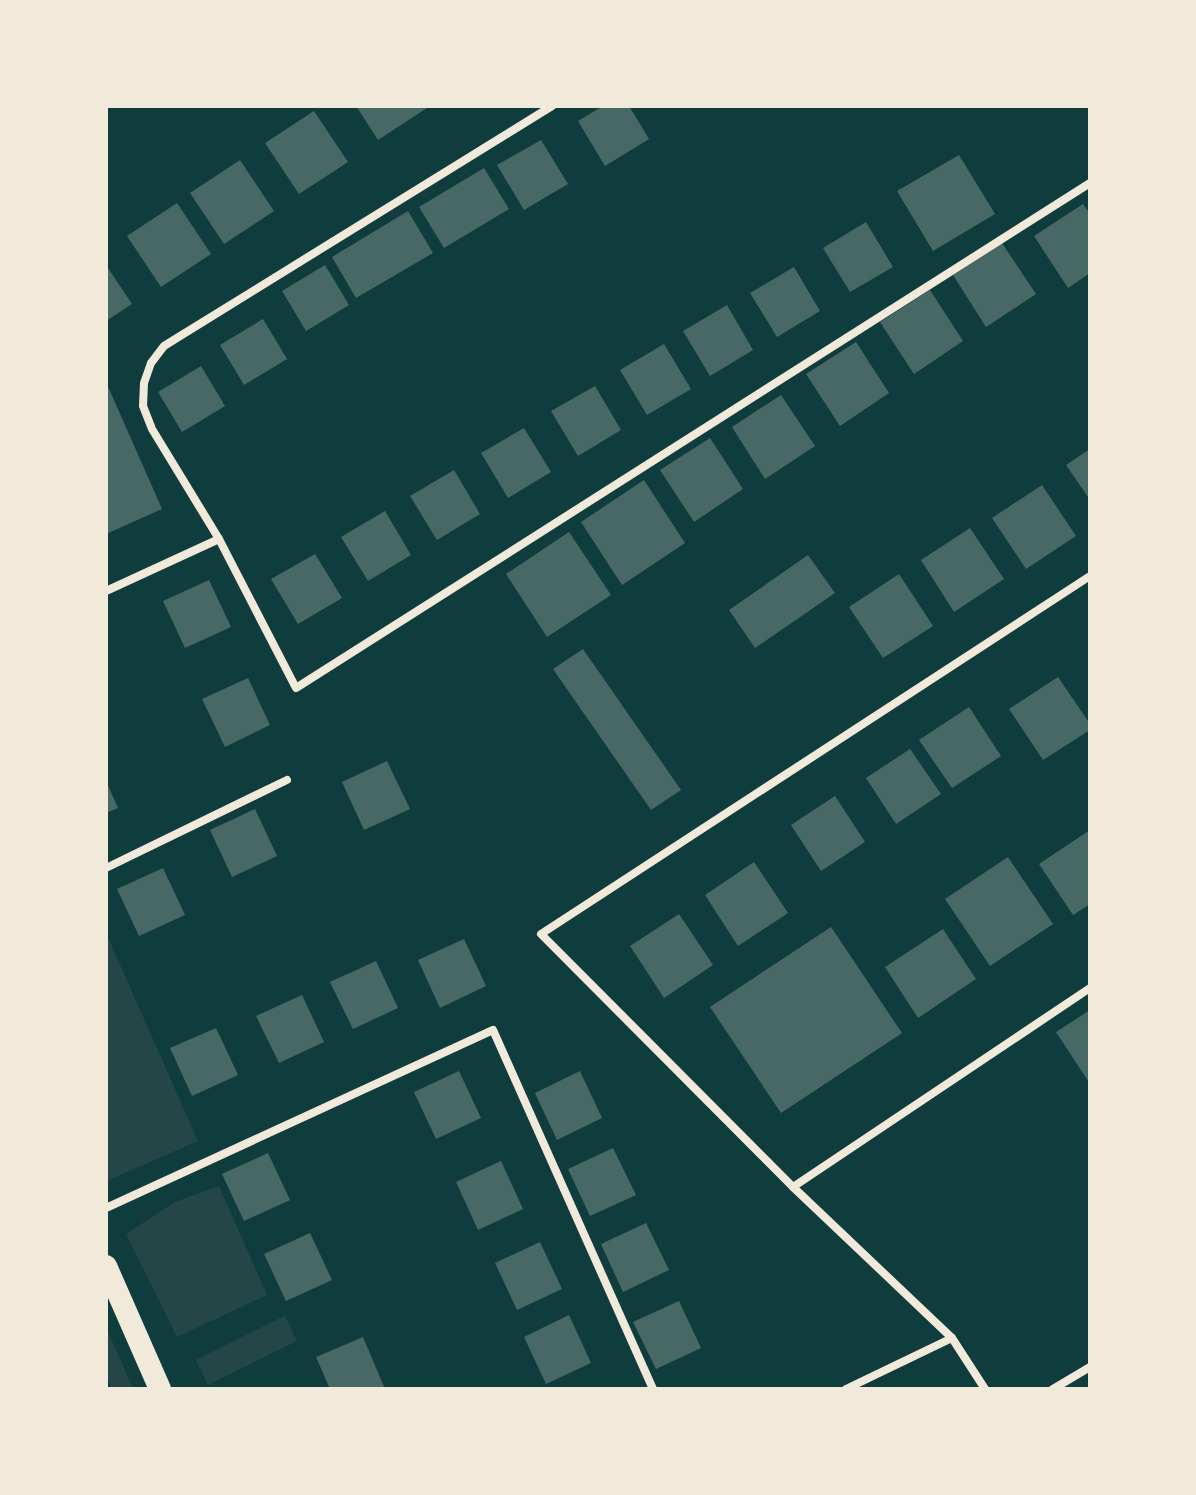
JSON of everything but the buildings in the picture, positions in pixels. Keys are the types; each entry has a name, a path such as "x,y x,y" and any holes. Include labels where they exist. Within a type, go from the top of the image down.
{"highway":[{"path":"106,1266 160,1389"}],"street":[{"path":"552,106 164,346 151,363 144,383 143,406 152,429 219,539 296,688 1090,183"},
{"path":"106,591 219,539"},
{"path":"985,1389 952,1338 793,1187 541,934 1090,576"},
{"path":"106,868 287,780"},
{"path":"793,1187 1090,988"},
{"path":"106,1208 493,1030 653,1389"},
{"path":"846,1389 952,1338"},
{"path":"1053,1389 1090,1367"}],"shaded area":[{"path":"106,933 198,1141 107,1181 106,1178"},
{"path":"219,1186 267,1295 177,1337 126,1234 175,1202"},
{"path":"285,1316 297,1341 208,1385 196,1360"},
{"path":"106,1327 133,1389 112,1389 106,1376"}]}
